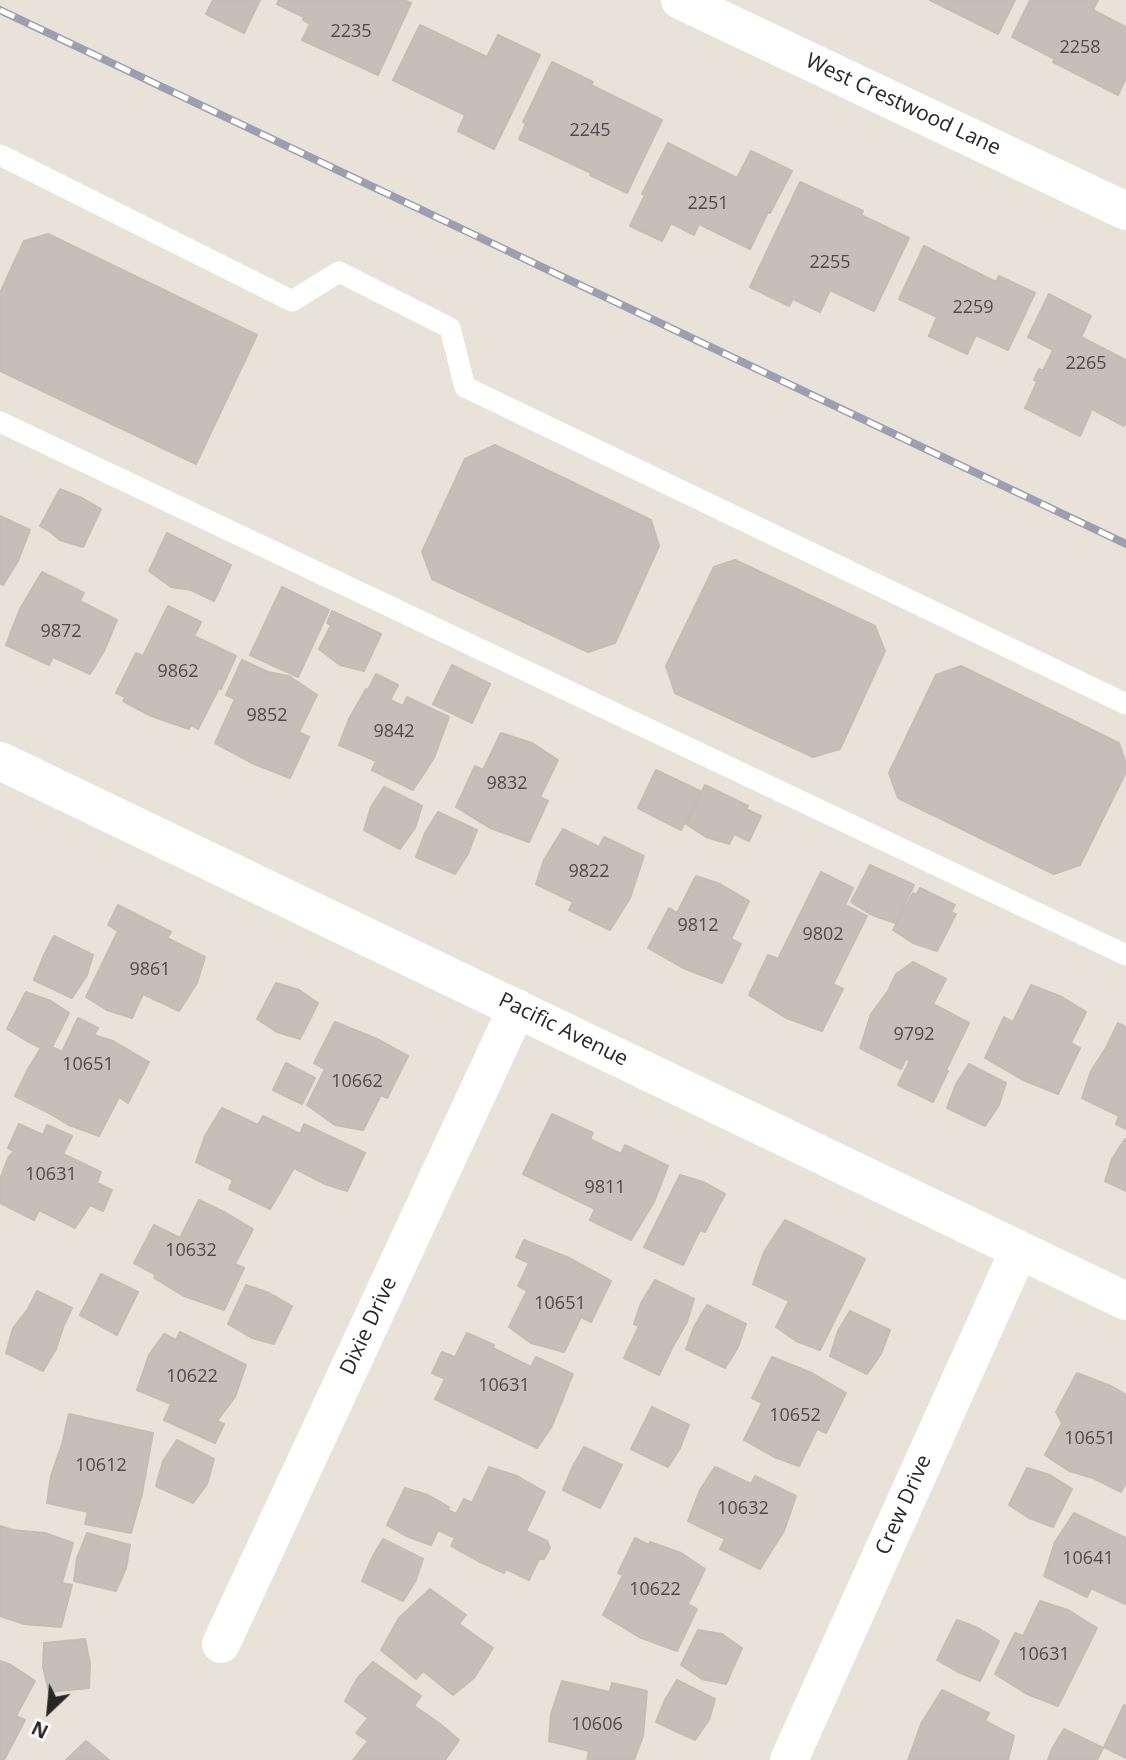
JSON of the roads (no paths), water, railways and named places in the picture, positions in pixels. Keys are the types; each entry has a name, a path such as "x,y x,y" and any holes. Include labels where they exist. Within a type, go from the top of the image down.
{"street":[{"name":"West Crestwood Lane","path":"680,0 1126,211"},
{"name":"Pacific Avenue","path":"1,766 517,1008 1126,1301"},
{"name":"Dixie Drive","path":"221,1644 517,1008"},
{"name":"Crew Drive","path":"789,1760 1018,1250"}],"lane":[{"path":"0,155 292,301 339,272 450,328 465,387 1126,704"},
{"path":"0,422 1126,955"}],"railway":[{"path":"0,10 1126,544"}]}
